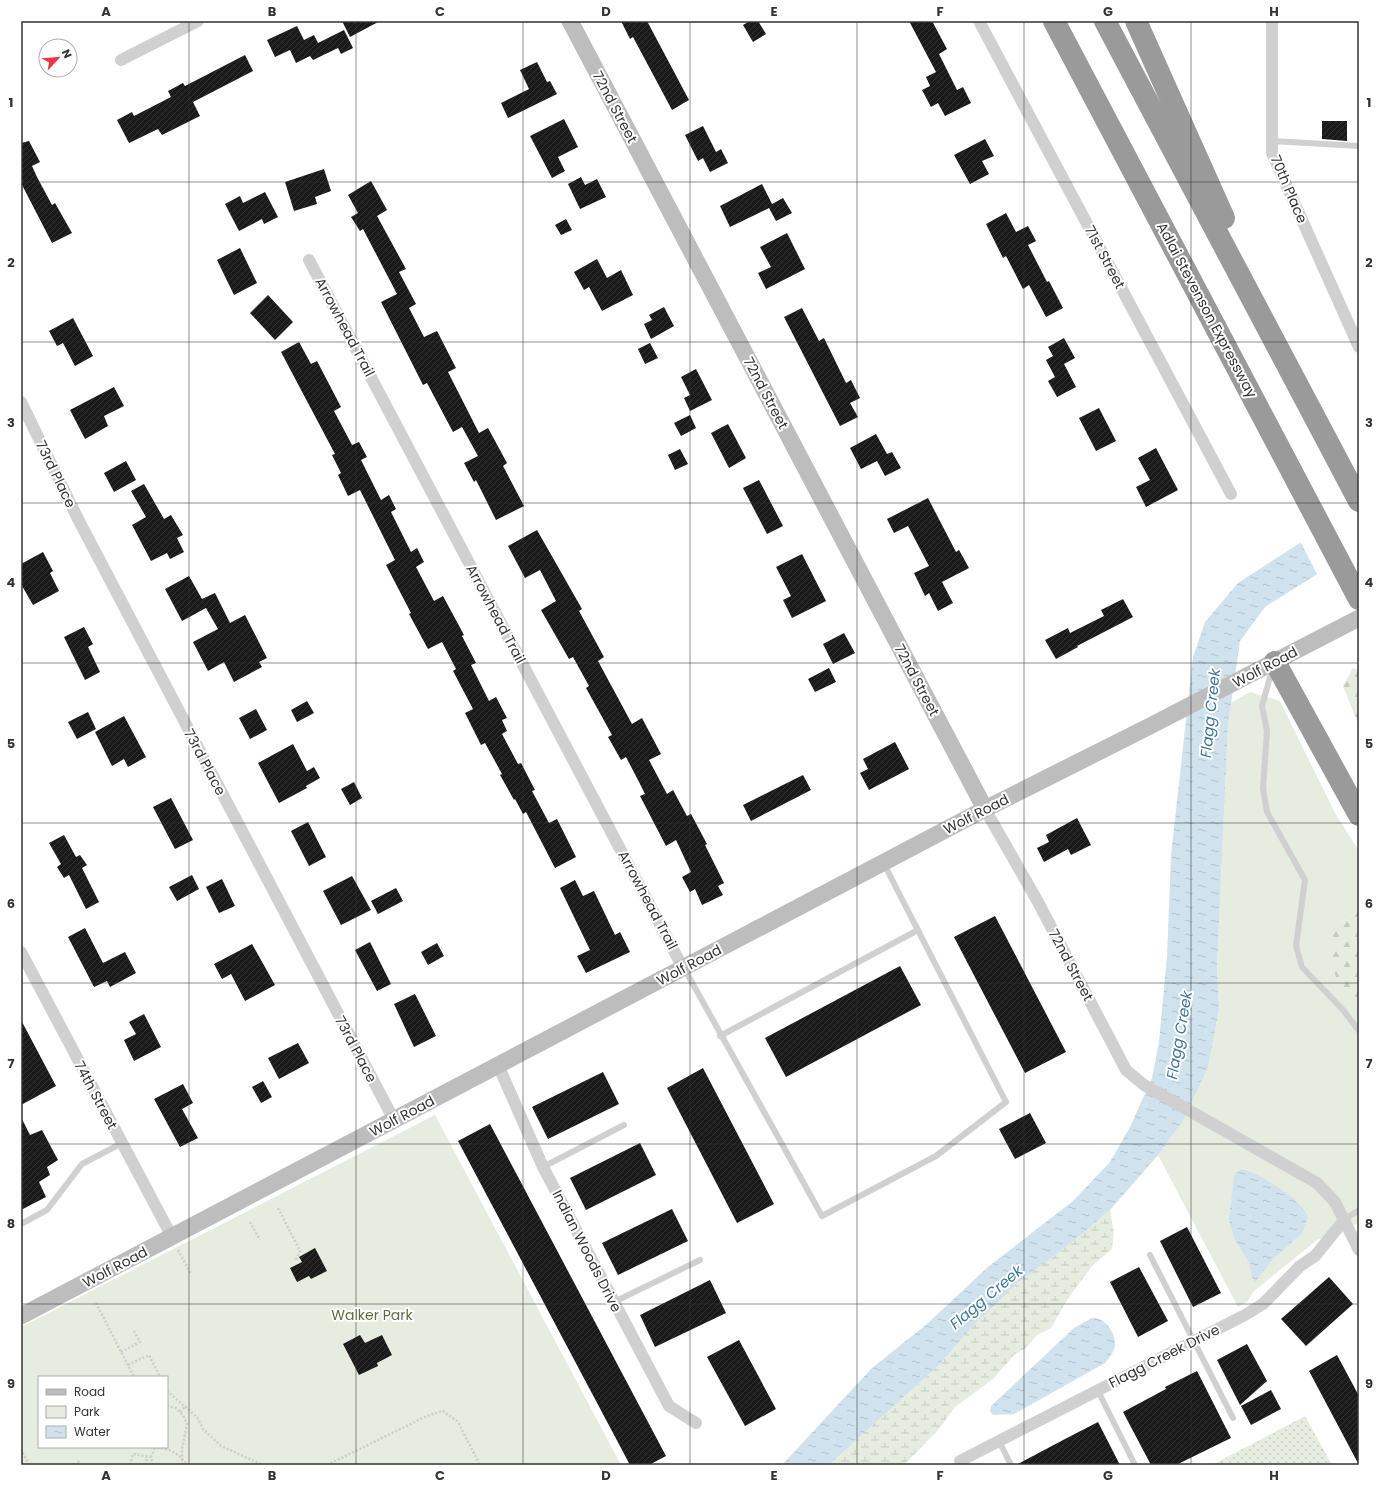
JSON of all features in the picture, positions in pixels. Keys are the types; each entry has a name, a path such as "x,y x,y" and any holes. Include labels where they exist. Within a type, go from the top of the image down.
{"highway":[{"name":"Adlai Stevenson Expressway","path":"1054,21 1359,599"},
{"path":"1105,21 1359,501"},
{"path":"1136,21 1319,427"},
{"path":"1275,662 1359,815"}],"street":[{"path":"122,60 198,21"},
{"name":"72nd Street","path":"570,21 986,809 1038,902 1126,1070 1144,1085 1317,1183 1335,1202 1359,1250"},
{"name":"71st Street","path":"979,21 1231,494"},
{"name":"70th Place","path":"1272,21 1272,153 1359,347"},
{"name":"Arrowhead Trail","path":"309,260 683,968"},
{"name":"73rd Place","path":"21,402 78,519 394,1120"},
{"name":"Wolf Road","path":"21,1316 883,862 1359,618"},
{"name":"74th Street","path":"21,952 172,1237"},
{"name":"Indian Woods Drive","path":"498,1066 544,1167 669,1406 696,1423"},
{"name":"Flagg Creek Drive","path":"958,1463 1246,1315 1263,1304 1300,1266 1315,1256 1344,1219"}],"lane":[{"path":"1272,141 1359,146"},
{"path":"1275,662 1262,706 1267,731 1263,788 1267,812 1305,880 1296,946 1302,967 1344,1011 1359,1030"},
{"path":"683,968 822,1216 936,1156 1006,1102 883,862"},
{"path":"720,1036 918,930"},
{"path":"544,1167 624,1125"},
{"path":"21,1224 47,1210 82,1164 122,1143"},
{"path":"1344,1219 1359,1210"},
{"path":"1150,1255 1233,1418"},
{"path":"614,1302 700,1260"},
{"path":"1098,1390 1135,1465"},
{"path":"999,1441 1011,1465"}],"path":[{"path":"278,1208 300,1250 296,1260"},
{"path":"250,1222 260,1240"},
{"path":"172,1237 191,1274"},
{"path":"96,1303 133,1376"},
{"path":"121,1352 140,1342 134,1331"},
{"path":"128,1366 149,1355 160,1376"},
{"path":"168,1391 197,1417 203,1429 221,1446 263,1465"},
{"path":"168,1406 176,1408 187,1424 182,1449 182,1465"},
{"path":"180,1412 186,1406"},
{"path":"327,1465 427,1416 443,1411 458,1422 480,1465"},
{"path":"153,1465 151,1458 155,1448 165,1448 182,1458 187,1465"},
{"path":"21,1449 29,1465"},
{"path":"130,1465 133,1454 151,1458"},
{"path":"146,1465 147,1457"},
{"path":"78,1461 80,1465"}],"green space":[{"path":"1353,668 1359,671 1359,726 1343,686"},
{"path":"1250,692 1280,701 1335,813 1359,851 1359,911 1330,929 1328,960 1346,998 1359,1017 1359,1223 1317,1240 1253,1292 1248,1301 1238,1307 1158,1155 1183,1121 1208,1068 1219,1010 1217,968 1228,725 1231,703"},
{"path":"1359,911 1359,1018 1219,1010 1330,929"},
{"name":"Walker Park","path":"435,1115 621,1465 21,1465 21,1327"},
{"path":"1110,1210 1114,1233 1112,1249 1092,1266 1067,1300 1051,1328 1037,1335 1027,1347 1014,1355 993,1379 955,1407 939,1429 904,1465 829,1465 938,1366 975,1324 1019,1282 1075,1240"},
{"path":"1305,1416 1332,1465 1212,1465"}],"water":[{"name":"Flagg Creek","path":"1359,505 1359,548 1265,607 1240,641 1228,725 1217,968 1219,1010 1208,1068 1183,1121 1158,1155 1110,1210 1075,1240 1019,1282 975,1324 938,1366 829,1465 782,1465 871,1369 928,1323 988,1267 1073,1201 1110,1162 1130,1127 1152,1078 1159,1042 1167,957 1171,855 1193,657 1205,622 1238,583"},
{"path":"1241,1169 1258,1175 1289,1195 1298,1203 1308,1217 1302,1233 1273,1259 1255,1282 1252,1277 1250,1264 1235,1240 1229,1220 1234,1176"},
{"path":"1092,1318 1105,1322 1115,1339 1112,1354 1105,1363 1014,1414 993,1415 990,1411 991,1406 1074,1328"}],"pier":[{"path":"1359,503 1359,550 1318,576 1300,541"}],"building":[{"path":"342,21 380,21 350,37"},
{"path":"621,21 647,21 689,100 672,110 633,37 630,39"},
{"path":"750,21 758,21 766,34 753,42 743,25"},
{"path":"909,21 932,21 947,49 939,54 957,90 963,87 971,103 945,116 938,103 931,107 922,90 930,86 926,77 936,72"},
{"path":"297,26 304,40 314,35 318,43 344,30 353,48 341,54 338,48 313,60 310,56 296,63 290,50 275,57 267,40"},
{"path":"245,55 253,71 193,102 200,116 162,135 158,129 129,143 117,120 132,112 134,116 171,97 168,91 183,83 185,86"},
{"path":"537,62 547,82 550,81 557,94 508,118 501,103 529,89 520,70"},
{"path":"564,119 578,147 558,157 565,171 552,178 530,136"},
{"path":"1322,121 1347,121 1347,141 1322,139"},
{"path":"703,126 716,152 721,149 728,163 710,172 703,158 698,161 685,135"},
{"path":"985,139 994,156 982,161 989,174 970,184 954,155"},
{"path":"29,141 40,162 32,166 37,177 52,205 55,203 72,233 52,243 21,183 21,143"},
{"path":"324,169 331,191 315,197 317,204 294,211 285,182"},
{"path":"581,177 585,185 597,179 606,197 580,209 568,184"},
{"path":"371,181 387,210 377,216 406,269 399,272 416,304 409,308 424,337 437,331 456,368 448,372 479,433 488,428 507,463 503,466 524,506 496,520 476,480 474,482 464,463 478,456 462,427 453,432 427,383 423,385 381,302 397,294 363,229 360,231 351,217 358,213 348,195"},
{"path":"762,184 772,204 783,198 792,213 776,221 769,208 730,227 720,206"},
{"path":"265,192 278,217 264,224 262,219 239,231 225,204 240,196 243,203"},
{"path":"1006,213 1016,232 1028,226 1036,241 1028,245 1047,282 1049,281 1063,308 1046,317 1029,285 1023,289 1006,256 1003,258 986,224"},
{"path":"566,219 572,230 561,235 555,225"},
{"path":"787,233 805,269 766,289 758,273 771,267 760,247"},
{"path":"240,248 257,283 234,295 217,260"},
{"path":"597,259 607,278 621,270 633,295 602,311 589,287 584,290 574,272"},
{"path":"268,295 293,322 275,340 250,313"},
{"path":"664,307 674,326 651,339 644,324 652,320 649,315"},
{"path":"802,308 819,341 824,338 846,383 851,380 860,398 850,403 858,417 840,426 784,317"},
{"path":"73,318 93,356 75,366 63,343 57,346 49,331"},
{"path":"1064,338 1075,358 1064,364 1076,387 1057,397 1048,381 1055,377 1046,360 1053,356 1048,347"},
{"path":"299,342 311,364 317,361 341,407 334,411 352,445 359,442 367,457 361,460 381,500 389,495 396,509 391,512 411,552 417,548 424,562 416,567 434,601 443,596 464,635 462,636 476,663 471,665 489,701 496,697 507,718 502,720 507,731 502,734 518,764 521,763 535,790 532,791 549,823 557,819 576,857 555,868 526,812 523,814 515,799 514,800 485,743 481,745 465,713 473,709 453,671 456,669 442,642 428,649 409,614 411,613 386,565 395,560 360,490 348,496 338,475 341,473 332,455 335,454 281,352"},
{"path":"650,343 658,358 645,364 638,349"},
{"path":"696,369 712,400 690,411 684,398 690,395 681,377"},
{"path":"114,387 124,406 104,416 108,426 85,439 70,410"},
{"path":"1099,408 1116,441 1096,451 1079,418"},
{"path":"690,415 696,428 681,436 674,423"},
{"path":"728,424 746,458 729,468 711,433"},
{"path":"876,434 887,454 892,452 901,468 885,476 877,461 861,469 850,448"},
{"path":"1156,448 1178,490 1146,507 1136,487 1150,480 1138,458"},
{"path":"680,449 688,464 675,470 668,455"},
{"path":"126,461 136,480 114,492 104,473"},
{"path":"759,480 783,526 767,534 743,488"},
{"path":"144,484 164,519 171,515 183,535 177,538 184,552 170,559 167,553 151,561 132,525 146,517 131,491"},
{"path":"928,498 956,552 959,550 969,568 942,582 953,603 938,611 929,593 925,596 914,573 929,566 908,526 894,533 887,519"},
{"path":"537,530 582,609 579,611 604,657 598,661 632,724 642,718 661,754 649,760 667,794 673,790 687,816 691,814 707,844 705,845 724,883 718,886 723,895 702,905 695,889 690,892 682,877 691,872 676,840 666,846 640,796 645,794 626,757 621,760 608,737 612,735 586,688 589,686 573,657 569,659 541,610 556,601 540,570 525,578 508,546"},
{"path":"43,552 53,571 50,573 59,591 33,605 21,584 21,564"},
{"path":"802,554 826,601 792,618 783,600 791,596 776,567"},
{"path":"189,576 202,599 215,593 230,623 245,615 267,658 259,662 262,667 234,682 224,662 208,671 193,642 218,629 206,608 182,621 165,589"},
{"path":"1123,599 1133,617 1077,646 1078,647 1056,659 1045,640 1068,628 1070,633 1104,616 1101,610"},
{"path":"84,627 93,644 88,647 100,672 85,680 64,637"},
{"path":"844,633 855,653 833,664 823,644"},
{"path":"829,668 836,682 815,692 808,679"},
{"path":"307,701 314,713 297,722 291,710"},
{"path":"256,709 267,730 250,739 239,718"},
{"path":"88,712 96,729 77,739 68,722"},
{"path":"124,716 146,757 128,767 124,759 112,766 95,732"},
{"path":"895,742 909,769 869,790 860,773 868,769 863,759"},
{"path":"293,744 307,771 314,767 320,778 306,786 307,788 279,803 258,763"},
{"path":"803,775 811,790 751,821 743,805"},
{"path":"354,782 362,798 350,805 341,789"},
{"path":"171,798 193,840 175,849 153,807"},
{"path":"1077,818 1091,845 1071,855 1068,849 1044,862 1037,848 1049,842 1046,835"},
{"path":"308,822 326,857 309,866 291,831"},
{"path":"64,835 76,857 80,855 87,865 82,868 99,902 86,909 69,875 64,878 57,867 61,864 49,843"},
{"path":"192,875 199,889 177,901 169,887"},
{"path":"352,876 371,910 341,925 323,891"},
{"path":"222,879 235,906 219,913 206,887"},
{"path":"575,880 583,896 594,891 615,935 620,932 630,952 586,973 577,956 590,950 560,888"},
{"path":"396,888 403,901 378,914 371,901"},
{"path":"995,916 1066,1052 1025,1073 954,937"},
{"path":"85,928 103,963 125,952 136,973 110,987 107,981 94,987 68,937"},
{"path":"370,942 391,984 377,991 355,950"},
{"path":"437,943 444,956 428,965 421,952"},
{"path":"252,944 275,985 245,1001 231,974 222,979 214,964"},
{"path":"900,966 921,1005 786,1077 765,1038"},
{"path":"415,994 436,1036 414,1047 394,1004"},
{"path":"144,1014 161,1047 134,1061 124,1040 136,1034 129,1022"},
{"path":"21,1020 56,1086 21,1105"},
{"path":"298,1043 309,1063 279,1079 268,1058"},
{"path":"703,1068 774,1204 737,1223 667,1088"},
{"path":"603,1072 619,1104 548,1139 532,1107"},
{"path":"263,1081 272,1097 261,1103 252,1087"},
{"path":"183,1084 193,1103 182,1109 198,1138 180,1147 154,1099"},
{"path":"1030,1113 1046,1143 1015,1159 999,1129"},
{"path":"21,1117 30,1135 42,1130 58,1160 47,1167 50,1175 39,1182 46,1197 21,1210"},
{"path":"490,1124 666,1456 649,1465 630,1465 458,1141"},
{"path":"640,1143 656,1175 586,1210 570,1178"},
{"path":"672,1209 688,1241 618,1275 602,1243"},
{"path":"1187,1227 1221,1293 1193,1307 1160,1241"},
{"path":"315,1248 327,1271 311,1279 309,1276 297,1282 290,1268 302,1262 299,1257"},
{"path":"1139,1267 1168,1321 1138,1337 1110,1282"},
{"path":"1329,1277 1353,1304 1306,1346 1281,1319"},
{"path":"710,1280 726,1313 655,1347 640,1315"},
{"path":"360,1335 365,1343 382,1335 392,1355 377,1363 378,1366 359,1375 343,1344"},
{"path":"739,1340 776,1409 745,1426 707,1357"},
{"path":"1247,1344 1267,1381 1240,1405 1217,1360"},
{"path":"1337,1355 1359,1396 1359,1465 1309,1371"},
{"path":"1197,1371 1231,1438 1176,1465 1151,1465 1123,1412 1166,1389 1165,1387"},
{"path":"1271,1390 1281,1409 1251,1425 1241,1406"},
{"path":"1098,1422 1120,1465 1016,1465 1065,1439"}]}
